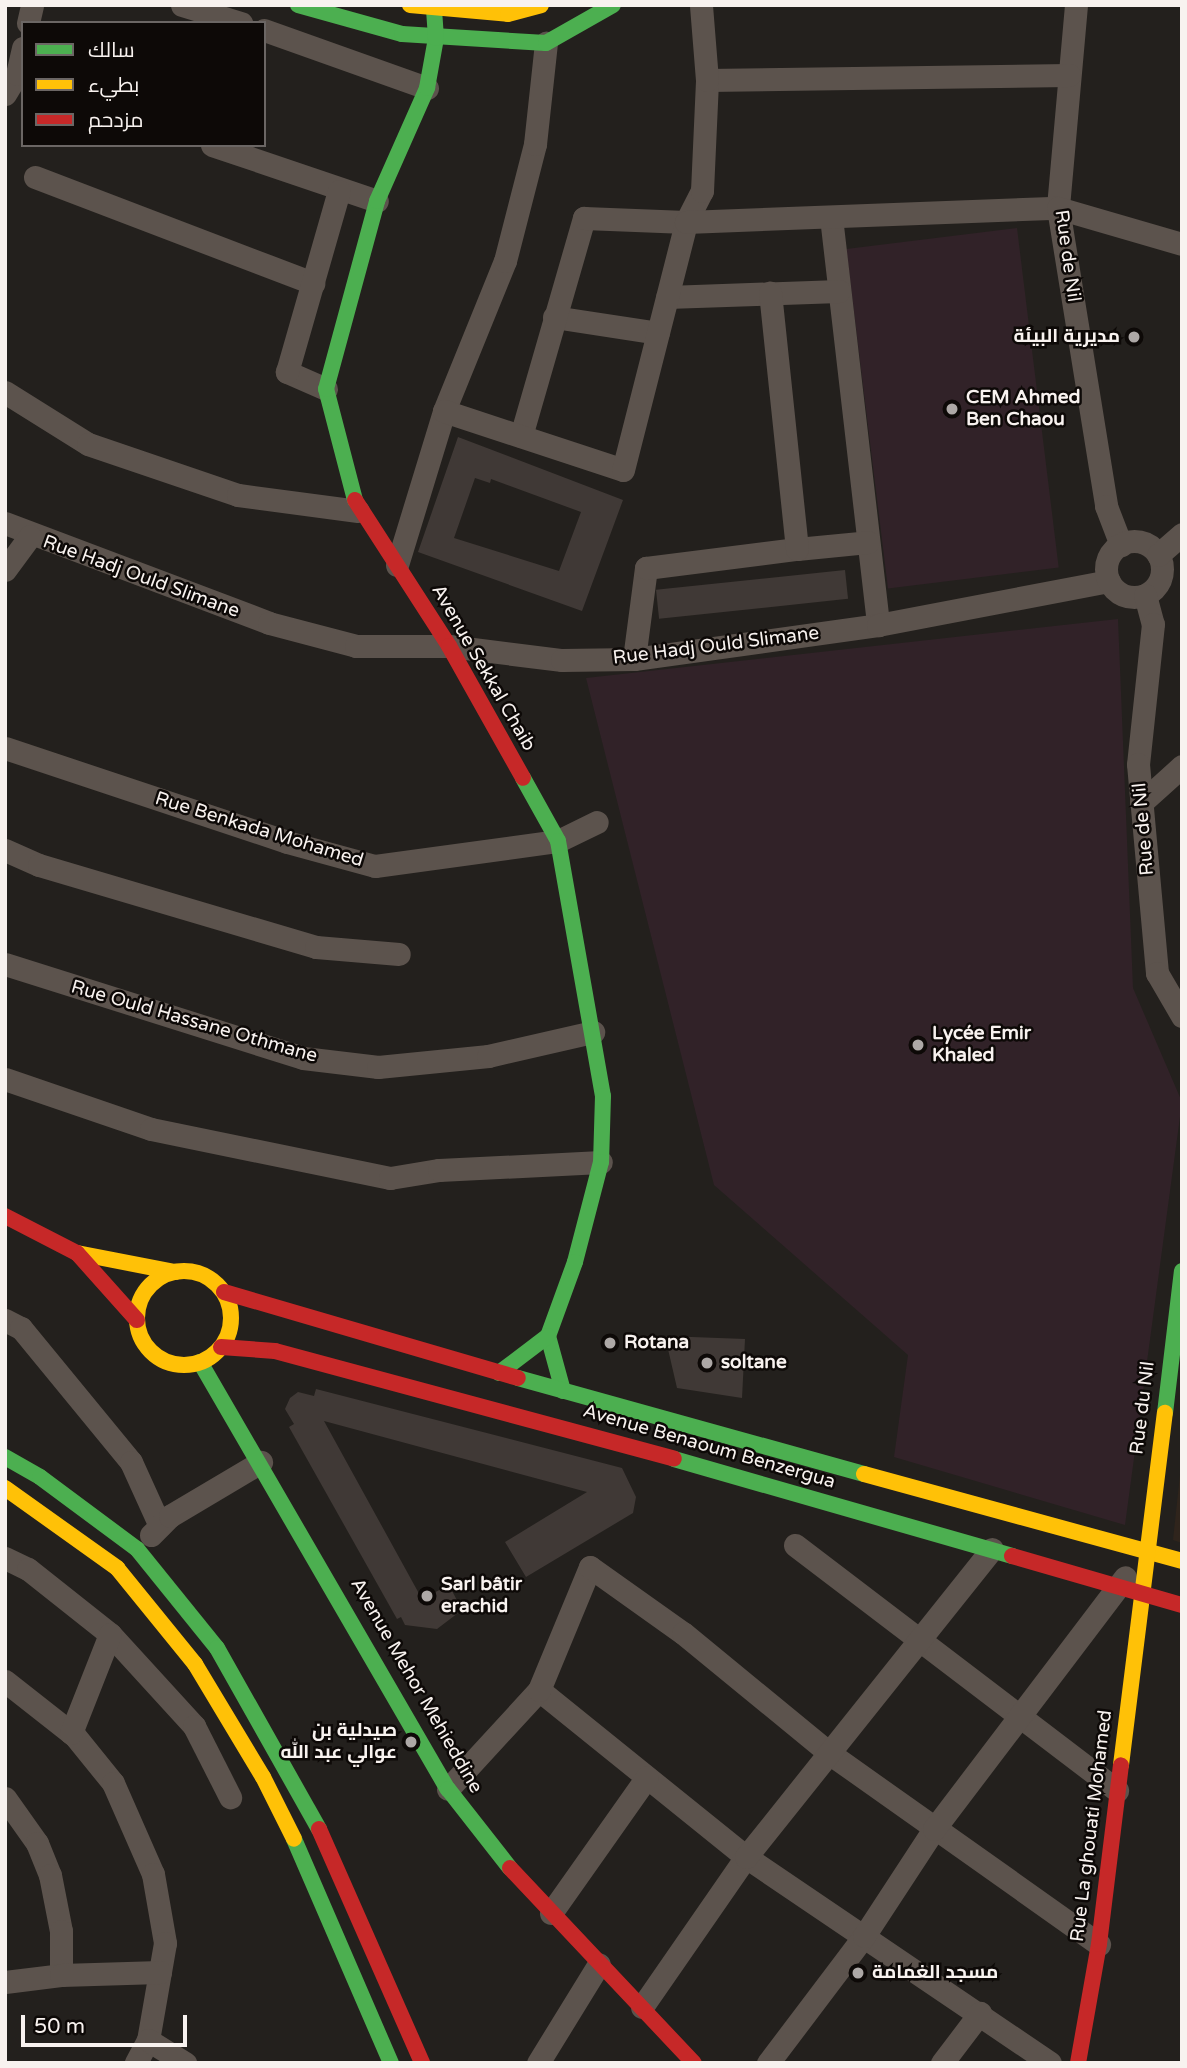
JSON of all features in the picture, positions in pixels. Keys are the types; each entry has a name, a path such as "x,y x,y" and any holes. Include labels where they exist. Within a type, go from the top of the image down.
{"main road":[{"path":"298,5 368,28 436,38 546,43 613,5"},
{"path":"410,5 508,14 541,5"},
{"name":"Avenue Sekkal Chaib","path":"433,7 436,38 427,88 377,201 326,389 358,511 397,565 449,646 558,841 603,1096 601,1162 575,1262 548,1336"},
{"path":"5,1216 77,1253 203,1275 224,1292 231,1314 221,1347 200,1362 166,1361 151,1351 137,1320 77,1253"},
{"name":"Rue du Nil","path":"1143,1594 1182,1271"},
{"path":"137,1320 147,1289 175,1272"},
{"name":"Avenue Benaoum Benzergua","path":"224,1292 563,1391 1182,1561"},
{"path":"499,1373 548,1336 563,1391"},
{"name":"Avenue Benaoum Benzergua","path":"221,1347 275,1351 992,1549 1182,1605"},
{"name":"Avenue Mehor Mehieddine","path":"200,1362 261,1462 448,1789 497,1855 694,2063"},
{"path":"5,1457 40,1477 137,1549 217,1648 286,1765 332,1854 422,2063"},
{"path":"5,1488 117,1569 195,1664 263,1777 307,1866 391,2063"},
{"name":"Rue La ghouati Mohamed","path":"1078,2063 1099,1944 1143,1594"}],"street":[{"path":"182,5 234,21"},
{"path":"444,411 623,470 686,222 702,191 707,80 701,5"},
{"name":"Rue de Nil","path":"1076,5 1058,208 1106,506 1121,545"},
{"path":"266,31 427,88"},
{"path":"397,565 444,411 505,261 535,144 546,43"},
{"path":"15,81 21,56"},
{"path":"707,80 1069,75"},
{"path":"218,147 339,191 377,201"},
{"path":"35,177 313,283"},
{"path":"326,389 288,372 339,191"},
{"path":"521,436 584,218 686,222 1058,208 1182,244"},
{"path":"831,217 878,625"},
{"path":"667,297 839,290"},
{"path":"770,292 797,549"},
{"path":"554,317 658,333"},
{"path":"5,392 88,444 213,487 238,495 358,511"},
{"name":"Rue Hadj Ould Slimane","path":"5,523 30,536 282,626 356,646 449,646 562,660 634,659 878,625 1109,581"},
{"path":"1158,555 1182,534"},
{"path":"5,570 30,536"},
{"path":"634,659 646,568 868,542"},
{"path":"1143,543 1158,555 1160,580 1145,595 1122,594 1109,581 1107,563 1121,545 1143,543"},
{"name":"Rue de Nil","path":"1145,595 1153,624 1138,764 1157,973 1182,1016"},
{"name":"Rue Benkada Mohamed","path":"5,748 288,842 375,866 558,841 597,822"},
{"path":"1142,803 1182,766"},
{"path":"5,850 39,865 316,947 399,954"},
{"name":"Rue Ould Hassane Othmane","path":"5,964 303,1058 378,1067 488,1056 593,1032"},
{"path":"5,1079 151,1129 390,1178 439,1170 601,1162"},
{"path":"5,1320 21,1328 131,1462 160,1527"},
{"path":"137,1549 160,1527 261,1462"},
{"path":"794,1545 1018,1719 1117,1790"},
{"path":"642,2007 746,1857 992,1549"},
{"path":"768,2063 864,1936 934,1829 1117,1586 1147,1551"},
{"path":"5,1558 28,1569 110,1634 194,1726 230,1797"},
{"path":"448,1789 539,1690 590,1567 683,1633 829,1753 1099,1944"},
{"path":"71,1732 110,1634"},
{"path":"5,1681 71,1732 113,1783 153,1874 165,1943 148,2040 136,2063"},
{"path":"539,1690 746,1857 1051,2063"},
{"path":"551,1913 647,1777"},
{"path":"5,1798 37,1843 50,1875 61,1931 61,1975"},
{"path":"538,2063 599,1964"},
{"path":"5,1982 61,1975 160,1972"},
{"path":"942,2063 980,2013"},
{"path":"148,2040 185,2063"}],"shaded area":[{"name":"CEM Ahmed Ben Chaou","path":"1017,228 1059,567 888,588 846,249"},
{"name":"Lycée Emir Khaled","path":"1118,619 1133,988 1182,1102 1125,1525 894,1457 908,1355 714,1185 586,678"},
{"path":"1182,1456 1182,1543 1173,1540"}],"building":[{"path":"458,437 623,500 582,611 418,552","holes":["475,478 490,483 491,479 581,512 559,571 454,538"]},
{"path":"845,570 848,599 659,619 656,590"},
{"name":"soltane","path":"665,1336 745,1339 742,1398 677,1388"},
{"path":"316,1389 622,1468 636,1497 633,1513 526,1577 505,1542 587,1492 324,1421 422,1599 449,1585 462,1610 437,1629 405,1625 401,1617 397,1619 289,1427 294,1424 285,1409 290,1398 298,1392 314,1396"}],"traffic: fast":[{"path":"298,5 402,34 546,43 613,5"},
{"path":"355,500 326,389 377,201 427,88 436,38 434,11"},
{"path":"523,778 558,841 603,1096 601,1162 575,1262 548,1336"},
{"path":"1165,1413 1182,1271"},
{"path":"548,1336 563,1391"},
{"path":"499,1373 548,1336"},
{"path":"200,1362 448,1789 510,1868"},
{"path":"518,1378 864,1474"},
{"path":"5,1457 40,1477 137,1549 217,1648 319,1829"},
{"path":"674,1459 1012,1556"},
{"path":"294,1839 391,2063"}],"traffic: slow":[{"path":"410,5 508,14 541,5"},
{"path":"77,1253 175,1272"},
{"path":"184,1271 202,1275 217,1285 227,1300 231,1318 227,1336 217,1351 202,1361 184,1365 166,1361 151,1351 141,1336 137,1318 141,1300 151,1285 166,1275 184,1271"},
{"path":"1121,1765 1165,1413"},
{"path":"864,1474 1182,1561"},
{"path":"5,1488 117,1568 195,1664 263,1777 294,1839"}],"traffic: jam":[{"path":"355,500 449,646 523,778"},
{"path":"5,1216 77,1253 137,1320"},
{"path":"224,1292 518,1378"},
{"path":"221,1347 275,1351 674,1459"},
{"path":"1012,1556 1182,1605"},
{"path":"1078,2063 1099,1944 1121,1765"},
{"path":"319,1829 422,2063"},
{"path":"510,1868 694,2063"}],"place":[{"name":"مديرية البيئة","path":"1134,337"},
{"name":"CEM Ahmed Ben Chaou","path":"952,409"},
{"name":"Lycée Emir Khaled","path":"918,1045"},
{"name":"Rotana","path":"610,1343"},
{"name":"soltane","path":"707,1363"},
{"name":"Sarl bâtir erachid","path":"427,1596"},
{"name":"صيدلية بن عوالي عبد الله","path":"411,1742"},
{"name":"مسجد الغمامة","path":"858,1973"}]}
